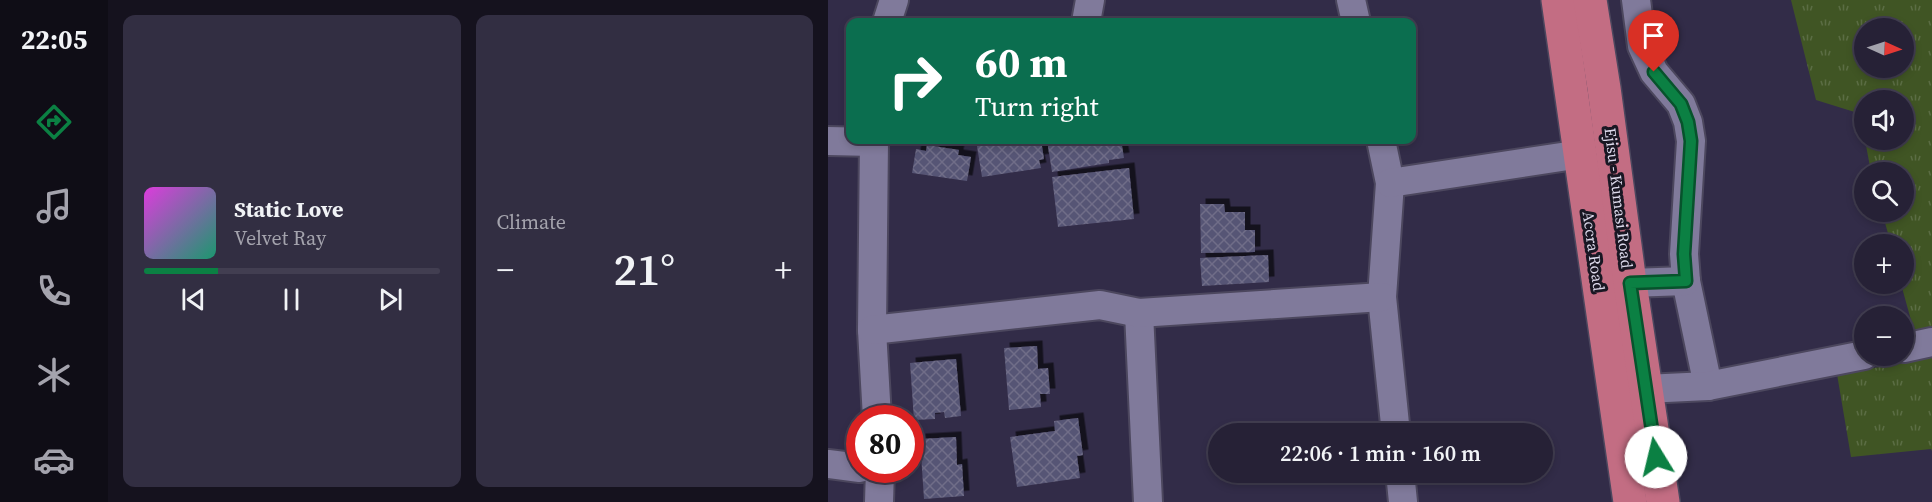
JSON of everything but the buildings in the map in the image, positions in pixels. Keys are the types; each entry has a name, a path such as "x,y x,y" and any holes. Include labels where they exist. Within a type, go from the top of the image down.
{"highway":[{"name":"Accra Road","path":"1558,0 1630,502"},
{"name":"Ejisu - Kumasi Road","path":"1590,0 1605,88 1630,283 1663,502"}],"street":[{"path":"888,18 894,0"},
{"path":"1087,18 1090,0"},
{"path":"1352,0 1355,18"},
{"path":"1636,0 1642,46 1654,72 1681,104 1688,122 1691,141 1684,254 1686,281 1708,386"},
{"path":"828,141 846,141"},
{"path":"874,144 872,330 876,405"},
{"path":"1382,144 1390,183 1383,297 1395,423"},
{"path":"1390,183 1581,154"},
{"path":"1630,283 1686,281"},
{"path":"872,330 1100,305 1139,313 1383,297"},
{"path":"1139,313 1148,502"},
{"path":"1914,346 1932,342"},
{"path":"1645,389 1708,386 1854,357"},
{"path":"828,464 846,466"},
{"path":"879,502 880,483"},
{"path":"1401,483 1403,502"}],"green space":[{"path":"1791,0 1932,0 1932,451 1931,449 1851,457 1837,374 1886,366 1914,366 1914,361 1922,360 1914,331 1914,306 1907,306 1904,294 1914,294 1914,234 1888,234 1885,222 1914,222 1914,162 1869,162 1867,150 1914,150 1914,90 1854,90 1854,112 1816,100"}],"route":[{"path":"1654,72 1681,104 1688,122 1691,141 1684,254 1686,281 1630,283 1656,457"}]}
